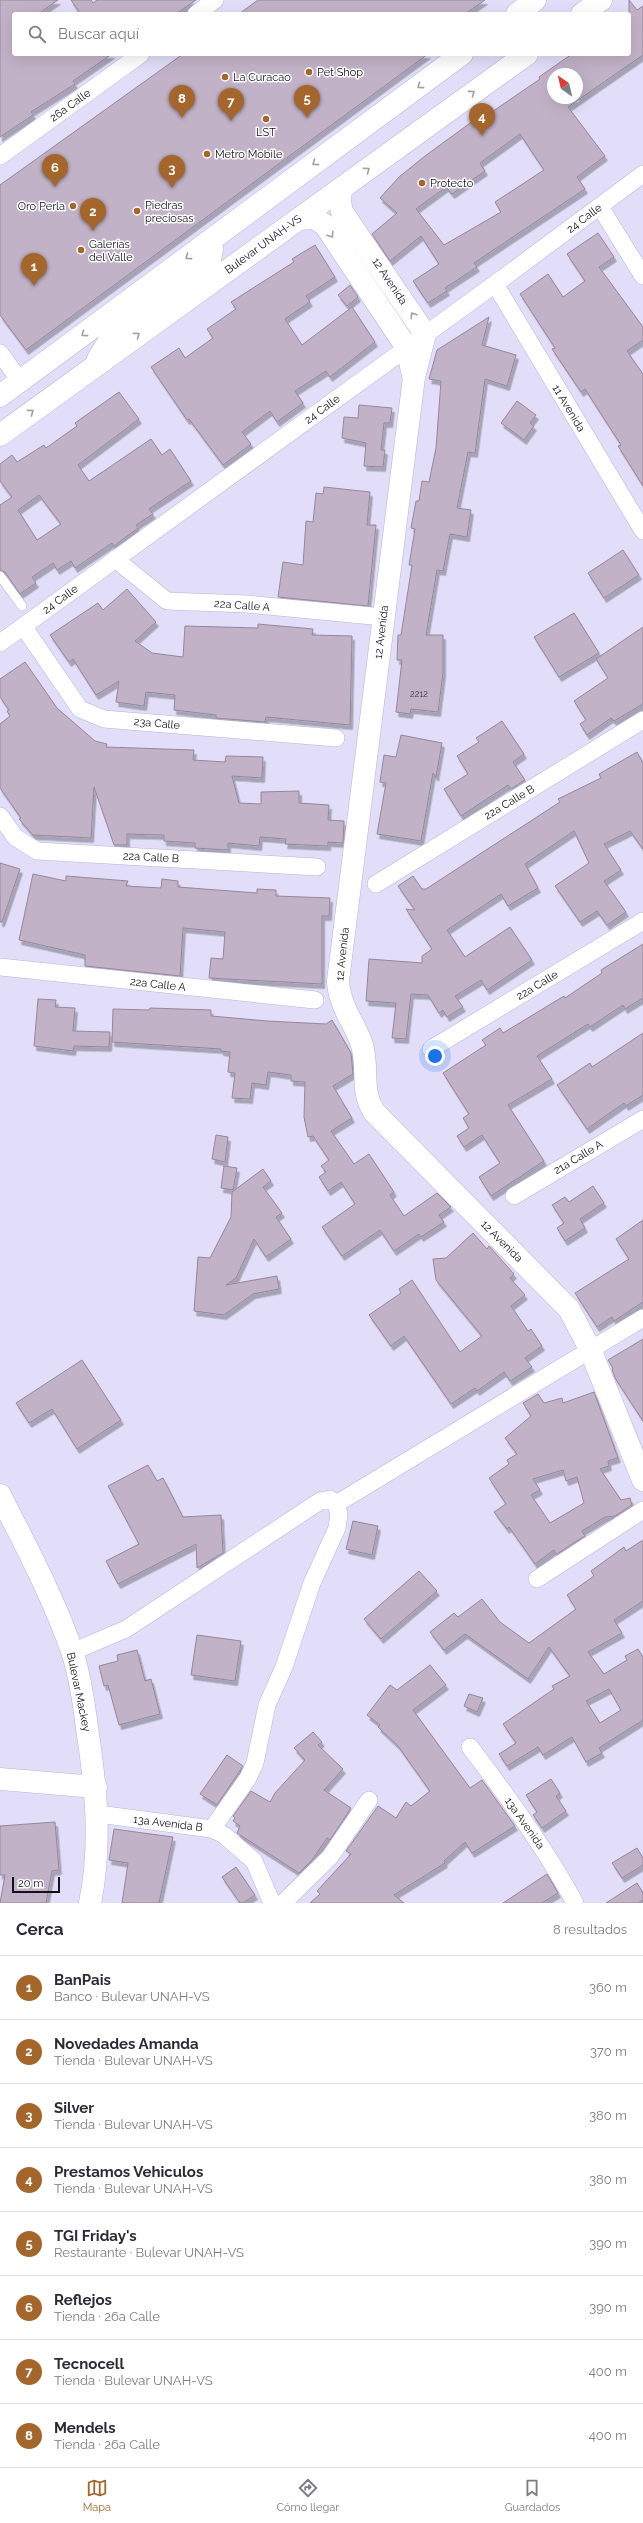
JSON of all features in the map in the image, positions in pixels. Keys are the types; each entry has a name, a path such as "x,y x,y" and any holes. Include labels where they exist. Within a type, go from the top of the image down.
{"main road":[{"path":"519,12 536,0"},
{"path":"585,12 601,0"},
{"path":"0,396 459,56"},
{"name":"Bulevar UNAH-VS","path":"0,435 93,366 524,56"},
{"name":"12 Avenida","path":"341,189 340,202 342,212 426,334 414,376 338,981 339,995 362,1045 366,1070 365,1094 374,1112 569,1309 590,1349 643,1480"},
{"name":"12 Avenida","path":"299,218 314,218 325,225 407,348 414,376"},
{"path":"93,366 114,332 204,266 210,259 212,249 208,242"},
{"name":"Bulevar Mackey","path":"0,1494 36,1566 72,1652 85,1713 96,1787 98,1814 90,1903"},
{"path":"0,1779 96,1787"}],"street":[{"path":"199,12 215,0"},
{"name":"26a Calle","path":"0,156 138,56"},
{"name":"24 Calle","path":"0,643 495,284 643,174"},
{"path":"600,206 643,276"},
{"name":"11 Avenida","path":"495,284 643,531"},
{"path":"0,353 20,381"},
{"name":"22a Calle A","path":"115,559 167,600 246,604 383,617"},
{"name":"23a Calle","path":"23,626 80,709 104,719 336,738"},
{"name":"22a Calle B","path":"376,884 643,720"},
{"name":"22a Calle B","path":"0,816 15,837 37,851 317,867"},
{"name":"22a Calle","path":"431,1049 643,921"},
{"name":"22a Calle A","path":"0,967 316,1000"},
{"name":"21a Calle A","path":"514,1196 643,1118"},
{"path":"336,1504 643,1318"},
{"path":"72,1652 126,1629 320,1501 330,1499 336,1504 339,1514 337,1528 312,1582 284,1667 267,1705 255,1763 248,1778 212,1829"},
{"path":"537,1579 643,1510"},
{"name":"13a Avenida","path":"470,1747 515,1806 569,1901"},
{"path":"283,1903 330,1857 369,1800"},
{"name":"13a Avenida B","path":"98,1814 212,1829 224,1835 254,1862 272,1903"}],"lane":[{"path":"0,576 22,606"}],"building":[{"path":"0,0 58,0 41,12 12,12 12,56 109,56 73,81 75,84 31,112 33,115 0,137"},
{"path":"71,0 91,0 93,3 97,0 196,0 179,12 79,12"},
{"path":"258,0 485,0 468,12 242,12"},
{"path":"629,0 637,10 643,6 643,55 583,97 583,68 552,68 569,56 631,56 631,12 629,12"},
{"name":"Galerías del Valle","path":"180,56 425,56 26,350 0,315 0,185"},
{"path":"547,71 547,104 572,104 568,107 605,156 577,177 585,189 474,263 477,267 445,288 447,291 428,303 413,281 439,264 421,236 390,261 372,234 397,213 380,198 399,177 425,156 484,113 486,116 540,79 539,77","holes":["520,134 544,170 495,202 501,212 444,245 416,209 446,187 452,194 485,171 480,163"]},
{"path":"598,233 614,257 599,267 643,327 643,340 627,351 643,374 643,486 618,446 621,445 585,389 581,392 552,349 555,348 520,294 548,274 563,297 585,281 567,254"},
{"path":"315,245 335,277 306,296 310,302 285,319 302,345 352,307 375,342 330,377 326,371 295,391 303,403 277,422 270,411 242,432 251,444 223,465 189,419 187,420 151,367 179,348 185,358 213,338 207,329 236,309 231,302 294,262 292,259"},
{"path":"350,285 358,297 347,306 338,295"},
{"path":"489,317 482,345 516,355 507,386 485,379 475,453 468,452 457,508 471,510 467,537 450,534 443,571 437,570 426,635 443,635 443,673 438,712 411,709 410,714 396,712 402,660 397,660 398,635 401,635 412,565 409,565 415,529 411,528 416,501 419,501 422,481 429,482 436,448 441,381 429,379 437,350"},
{"path":"119,392 139,419 78,465 89,481 151,439 162,455 170,449 191,481 149,509 153,514 136,525 138,528 114,546 112,543 75,568 71,561 57,570 53,563 32,577 36,583 20,594 5,572 0,570 0,505 12,497 0,481 0,464 12,455 17,462 44,445 46,448 77,426 75,423","holes":["39,495 61,524 37,540 18,510"]},
{"path":"517,401 536,415 530,423 534,426 524,440 501,423"},
{"path":"359,405 392,408 390,423 384,423 381,450 385,450 383,467 364,466 366,443 342,438 344,417 358,418"},
{"path":"324,487 370,492 367,525 376,525 368,606 278,597 283,562 303,565 306,521 313,522 316,493 323,494"},
{"path":"623,550 639,575 604,598 588,573"},
{"path":"127,589 156,622 135,641 152,653 183,657 185,626 258,628 258,624 313,629 312,635 352,636 350,725 266,717 265,722 216,718 216,715 174,710 175,695 146,692 144,706 116,702 119,681 96,695 73,659 69,662 50,635 98,603 103,610"},
{"path":"574,613 599,653 559,677 534,637"},
{"path":"643,627 643,704 614,721 611,718 587,735 580,724 586,720 574,701 608,678 596,659"},
{"path":"25,662 57,708 95,741 107,744 106,747 194,750 193,760 225,762 226,756 263,757 262,778 232,776 239,803 261,804 261,792 299,791 299,803 329,805 328,820 344,821 343,843 328,842 328,846 285,844 286,839 260,837 259,846 228,843 228,850 195,848 195,843 164,841 164,835 127,834 127,845 114,845 94,787 91,838 33,835 19,819 21,818 0,788 0,724 10,716 7,711 9,710 0,697 0,679"},
{"path":"502,721 524,754 513,762 525,780 511,789 508,785 461,816 444,789 468,774 457,756 479,742 476,738"},
{"path":"401,735 442,743 436,777 433,773 421,841 377,834 386,783 380,782 384,755 396,757"},
{"path":"637,752 643,763 643,849 630,831 604,844 621,870 604,881 626,912 607,925 597,911 580,922 555,886 589,863 574,831 525,864 538,888 508,906 501,894 447,930 465,957 510,927 532,960 487,990 481,980 455,996 463,1007 447,1017 443,1010 439,1013 428,995 411,994 406,1039 392,1038 396,1003 366,1001 369,959 422,963 422,956 432,949 406,909 415,910 398,886 413,876 422,889 426,889 560,802 558,799 601,778 599,774"},
{"path":"0,863 20,869 2,922 0,922"},
{"path":"33,874 66,881 66,876 128,881 126,886 161,888 162,879 178,881 178,887 257,893 257,889 276,890 276,896 330,898 329,916 322,916 322,984 209,978 211,958 223,959 225,932 183,928 180,976 85,966 85,955 19,940"},
{"path":"643,944 643,998 625,1009 623,1005 590,1027 588,1024 537,1056 552,1079 508,1105 544,1161 491,1196 479,1177 500,1163 482,1135 464,1147 457,1136 469,1128 463,1118 469,1114 443,1073 486,1045 482,1040 500,1028 503,1033 564,996 565,998 602,973 601,970"},
{"path":"38,999 56,1000 55,1007 75,1008 73,1031 110,1032 109,1047 74,1046 73,1051 34,1046"},
{"path":"150,1008 211,1010 211,1016 267,1021 326,1024 332,1020 351,1053 353,1074 333,1086 352,1118 331,1131 354,1164 369,1154 394,1192 390,1195 404,1216 437,1193 451,1207 439,1215 444,1222 421,1237 419,1234 394,1251 380,1230 342,1256 322,1227 355,1204 341,1182 328,1191 319,1177 326,1172 321,1166 329,1160 313,1136 308,1137 304,1117 305,1082 291,1081 291,1075 268,1072 266,1085 252,1083 250,1099 232,1098 235,1073 228,1072 230,1052 221,1051 221,1049 112,1042 113,1009 149,1010"},
{"path":"643,1033 643,1095 626,1106 624,1103 587,1129 557,1085 590,1063 592,1067"},
{"path":"216,1135 228,1137 225,1162 212,1159"},
{"path":"224,1166 237,1168 233,1190 221,1188"},
{"path":"263,1169 271,1181 263,1187 282,1213 276,1217 291,1239 266,1257 254,1239 236,1278 226,1285 277,1276 279,1289 253,1294 224,1315 194,1311 198,1257 210,1258 231,1217 232,1192"},
{"path":"593,1186 604,1203 580,1219 585,1228 565,1241 557,1228 564,1223 552,1205 565,1197 569,1202"},
{"path":"643,1220 643,1302 614,1321 612,1317 597,1327 575,1293 629,1259 616,1239"},
{"path":"473,1233 487,1249 489,1246 514,1274 510,1278 525,1295 511,1306 528,1331 531,1329 542,1346 525,1358 532,1367 510,1381 504,1372 477,1391 475,1388 451,1404 404,1336 391,1346 369,1315 401,1293 399,1289 412,1280 460,1352 482,1336 436,1280 433,1259 446,1258"},
{"path":"643,1339 643,1421 615,1378 613,1368 608,1360"},
{"path":"82,1360 121,1420 77,1449 52,1409 29,1423 16,1403"},
{"path":"594,1392 618,1458 608,1461 609,1466 600,1469 621,1500 630,1498 632,1505 615,1516 605,1517 582,1531 585,1536 557,1554 554,1550 535,1564 509,1527 507,1529 494,1512 506,1504 489,1478 509,1464 507,1460 517,1454 505,1438 531,1416 523,1403 538,1394 544,1403 562,1398 563,1403","holes":["563,1470 566,1481 577,1477 584,1503 550,1523 531,1495 540,1490 533,1479"]},
{"path":"148,1465 157,1481 163,1478 183,1517 221,1515 223,1553 197,1568 196,1544 118,1584 106,1561 139,1544 108,1486"},
{"path":"353,1521 378,1526 372,1555 346,1549"},
{"path":"643,1540 643,1601 614,1620 622,1633 588,1652 604,1674 627,1660 625,1656 638,1649 643,1657 643,1720 599,1748 602,1753 586,1762 572,1737 543,1755 538,1747 507,1766 499,1754 516,1743 503,1724 554,1689 552,1686 570,1676 549,1647 528,1679 465,1634 444,1650 430,1632 454,1613 458,1617 482,1599 500,1622 529,1643 576,1609 567,1595 594,1576 591,1571 624,1547 626,1551","holes":["609,1689 621,1710 600,1723 586,1701"]},
{"path":"419,1571 437,1591 381,1639 364,1619"},
{"path":"197,1635 241,1641 235,1681 191,1675"},
{"path":"137,1650 145,1681 151,1679 160,1714 119,1725 108,1685 104,1686 99,1666 118,1661 117,1655"},
{"path":"430,1665 446,1685 413,1710 470,1788 482,1780 515,1826 472,1853 465,1842 444,1861 445,1863 394,1895 404,1903 310,1903 320,1894 317,1891 351,1854 346,1851 378,1806 396,1818 406,1802 411,1806 430,1791 398,1746 378,1727 380,1725 367,1715 390,1685 397,1690"},
{"path":"469,1694 483,1698 477,1712 464,1706"},
{"path":"313,1732 322,1742 318,1745 343,1769 324,1790 351,1808 330,1840 327,1838 312,1860 299,1873 237,1833 240,1826 233,1821 235,1818 233,1816 251,1791 270,1802 275,1793 305,1760 294,1748"},
{"path":"227,1755 243,1766 217,1805 200,1794"},
{"path":"551,1779 560,1793 556,1796 566,1811 542,1828 533,1815 537,1812 526,1795"},
{"path":"55,1822 59,1870 52,1871 46,1903 0,1903 5,1875 0,1875 0,1826"},
{"path":"114,1829 173,1837 159,1903 122,1903 128,1863 109,1860"},
{"path":"637,1848 643,1858 643,1865 622,1878 612,1863"},
{"path":"236,1867 255,1895 243,1903 240,1903 222,1877"},
{"path":"547,1874 558,1893 542,1903 503,1903"},
{"path":"637,1883 643,1893 643,1900 638,1903 606,1903"}],"place":[{"name":"Pet Shop","path":"309,72"},
{"name":"La Curacao","path":"225,77"},
{"name":"Mendels","path":"182,118"},
{"name":"TGI Friday's","path":"307,118"},
{"name":"LST","path":"266,119"},
{"name":"Tecnocell","path":"231,121"},
{"name":"Prestamos Vehiculos","path":"482,136"},
{"name":"Metro Mobile","path":"207,154"},
{"name":"Protecto","path":"422,183"},
{"name":"Reflejos","path":"55,187"},
{"name":"Silver","path":"172,188"},
{"name":"Oro Perla","path":"73,206"},
{"name":"Piedras preciosas","path":"137,211"},
{"name":"Novedades Amanda","path":"93,231"},
{"name":"Galerías del Valle","path":"81,250"},
{"name":"BanPais","path":"34,286"}]}
